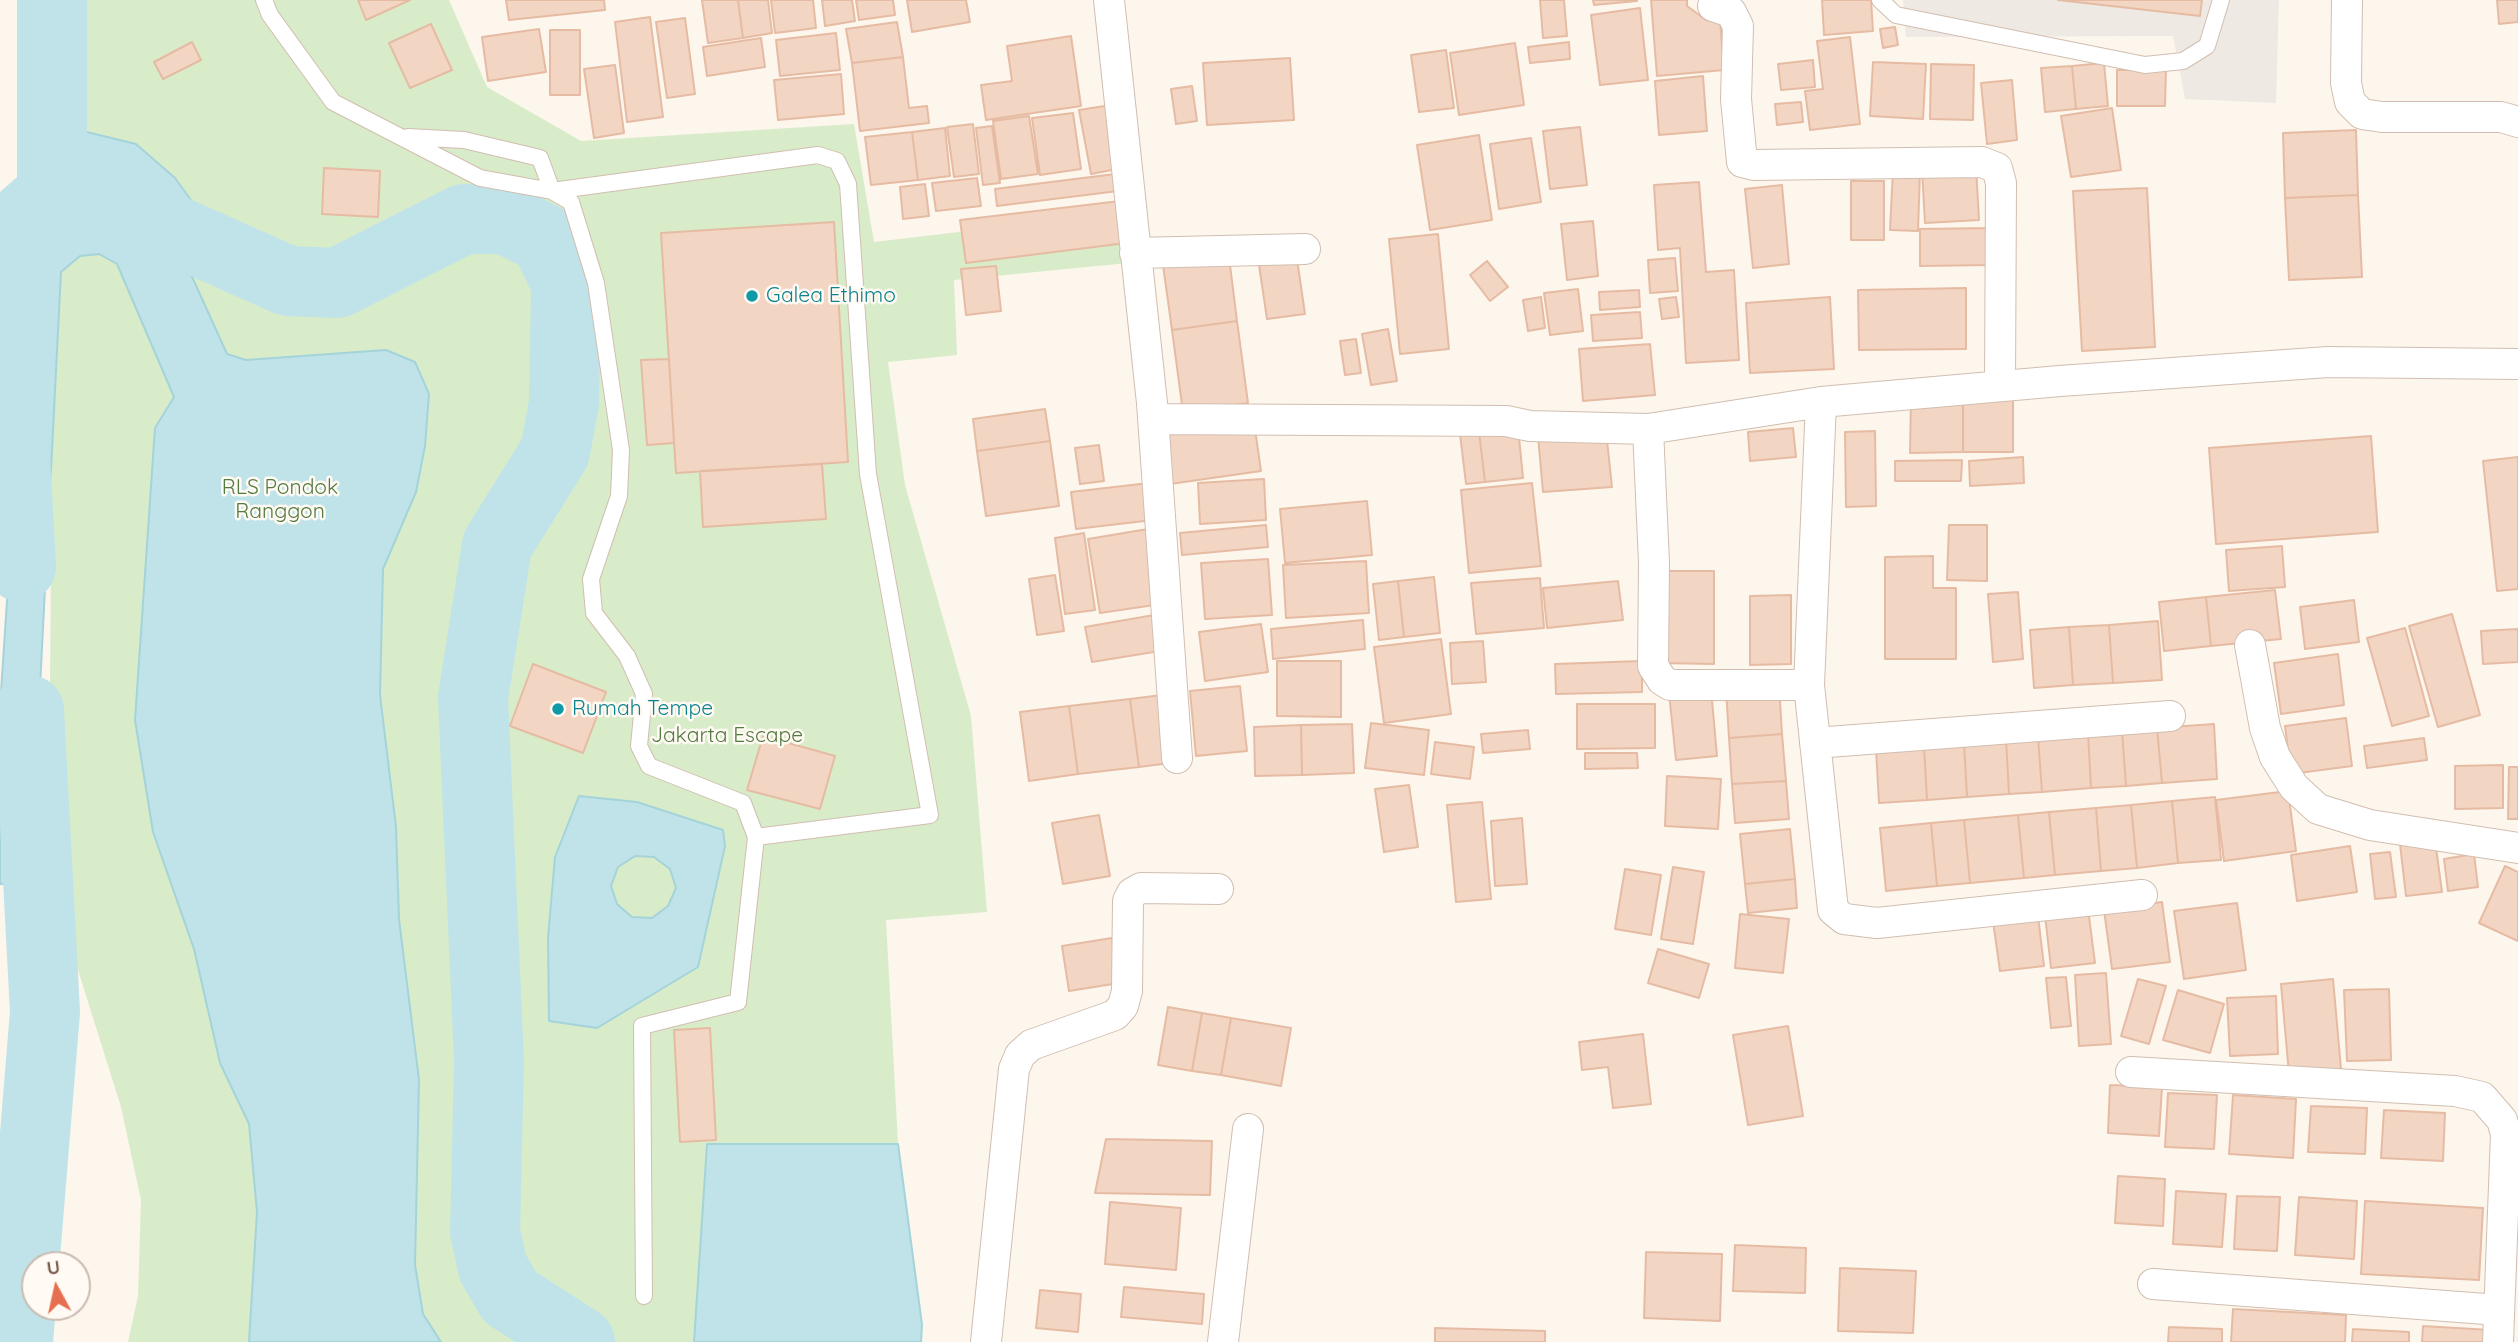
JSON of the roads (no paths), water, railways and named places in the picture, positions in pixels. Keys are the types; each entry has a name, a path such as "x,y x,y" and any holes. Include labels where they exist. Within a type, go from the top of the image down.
{"street":[{"path":"1109,0 1153,419 1177,758"},
{"path":"2347,0 2346,83 2350,102 2362,114 2382,117 2501,117 2518,122"},
{"path":"1713,6 1731,12 1738,26 1736,99 1742,162 1754,165 1982,162 1997,168 2001,183 2000,386"},
{"path":"1135,253 1305,248"},
{"path":"1153,419 1506,421 1530,426 1648,429 1821,402 2000,386 2328,362 2518,364"},
{"path":"1821,402 1809,685 1829,897 1833,910 1844,919 1877,923 2142,895"},
{"path":"1648,429 1654,563 1653,666 1662,680 1670,685 1809,685"},
{"path":"2250,645 2264,728 2275,757 2294,788 2318,809 2370,825 2518,848"},
{"path":"1815,743 2169,716"},
{"path":"986,1342 1014,1069 1020,1055 1031,1045 1115,1015 1123,1006 1127,991 1128,901 1132,893 1141,888 1218,889"},
{"path":"2131,1072 2455,1091 2482,1097 2502,1120 2506,1134 2498,1342"},
{"path":"1223,1342 1248,1129"},
{"path":"2153,1284 2498,1310"}],"lane":[{"path":"264,0 270,15 333,102 480,178 552,191 818,155 836,161 848,184 868,474 930,815 756,837"},
{"path":"1880,0 1896,15 2145,65 2182,61 2207,46 2219,14 2221,0"},
{"path":"402,137 464,140 540,158 552,191 571,202 596,283 621,450 618,496 591,579 594,613 627,656 645,694 639,746 649,766 743,803 756,837 738,1002 642,1026 644,1296"}],"water":[{"path":"52,1 53,89 66,127 136,144 175,178 209,225 184,259 227,354 246,360 386,350 415,362 429,394 425,446 416,492 383,569 380,695 396,827 399,919 419,1080 415,1265 423,1314 441,1342 249,1342 257,1212 249,1124 220,1063 194,949 153,832 135,720 155,428 174,397 117,264 99,254 80,256 61,272 30,885 0,884 0,707 31,238 27,2"},
{"path":"579,796 637,802 723,830 725,846 698,967 597,1028 549,1021 548,938 555,857","holes":["635,856 654,857 670,869 676,888 668,906 652,918 632,917 617,904 611,886 618,867"]},
{"path":"707,1144 898,1144 922,1325 921,1342 694,1342"}],"waterway":[{"path":"21,567 3,236 52,193 52,0"},
{"path":"108,205 124,208 288,281 337,283 464,219 505,219 545,239 566,283 564,403 555,452 497,545 473,698 489,1062 485,1232 493,1268 510,1297 580,1342"},
{"path":"18,1342 45,1012 29,710"}],"place":[{"name":"Galea Ethimo","path":"752,296"},
{"name":"Rumah Tempe","path":"558,709"}],"park label":[{"name":"RLS Pondok Ranggon","path":"280,500"},
{"name":"Jakarta Escape","path":"727,736"}]}
